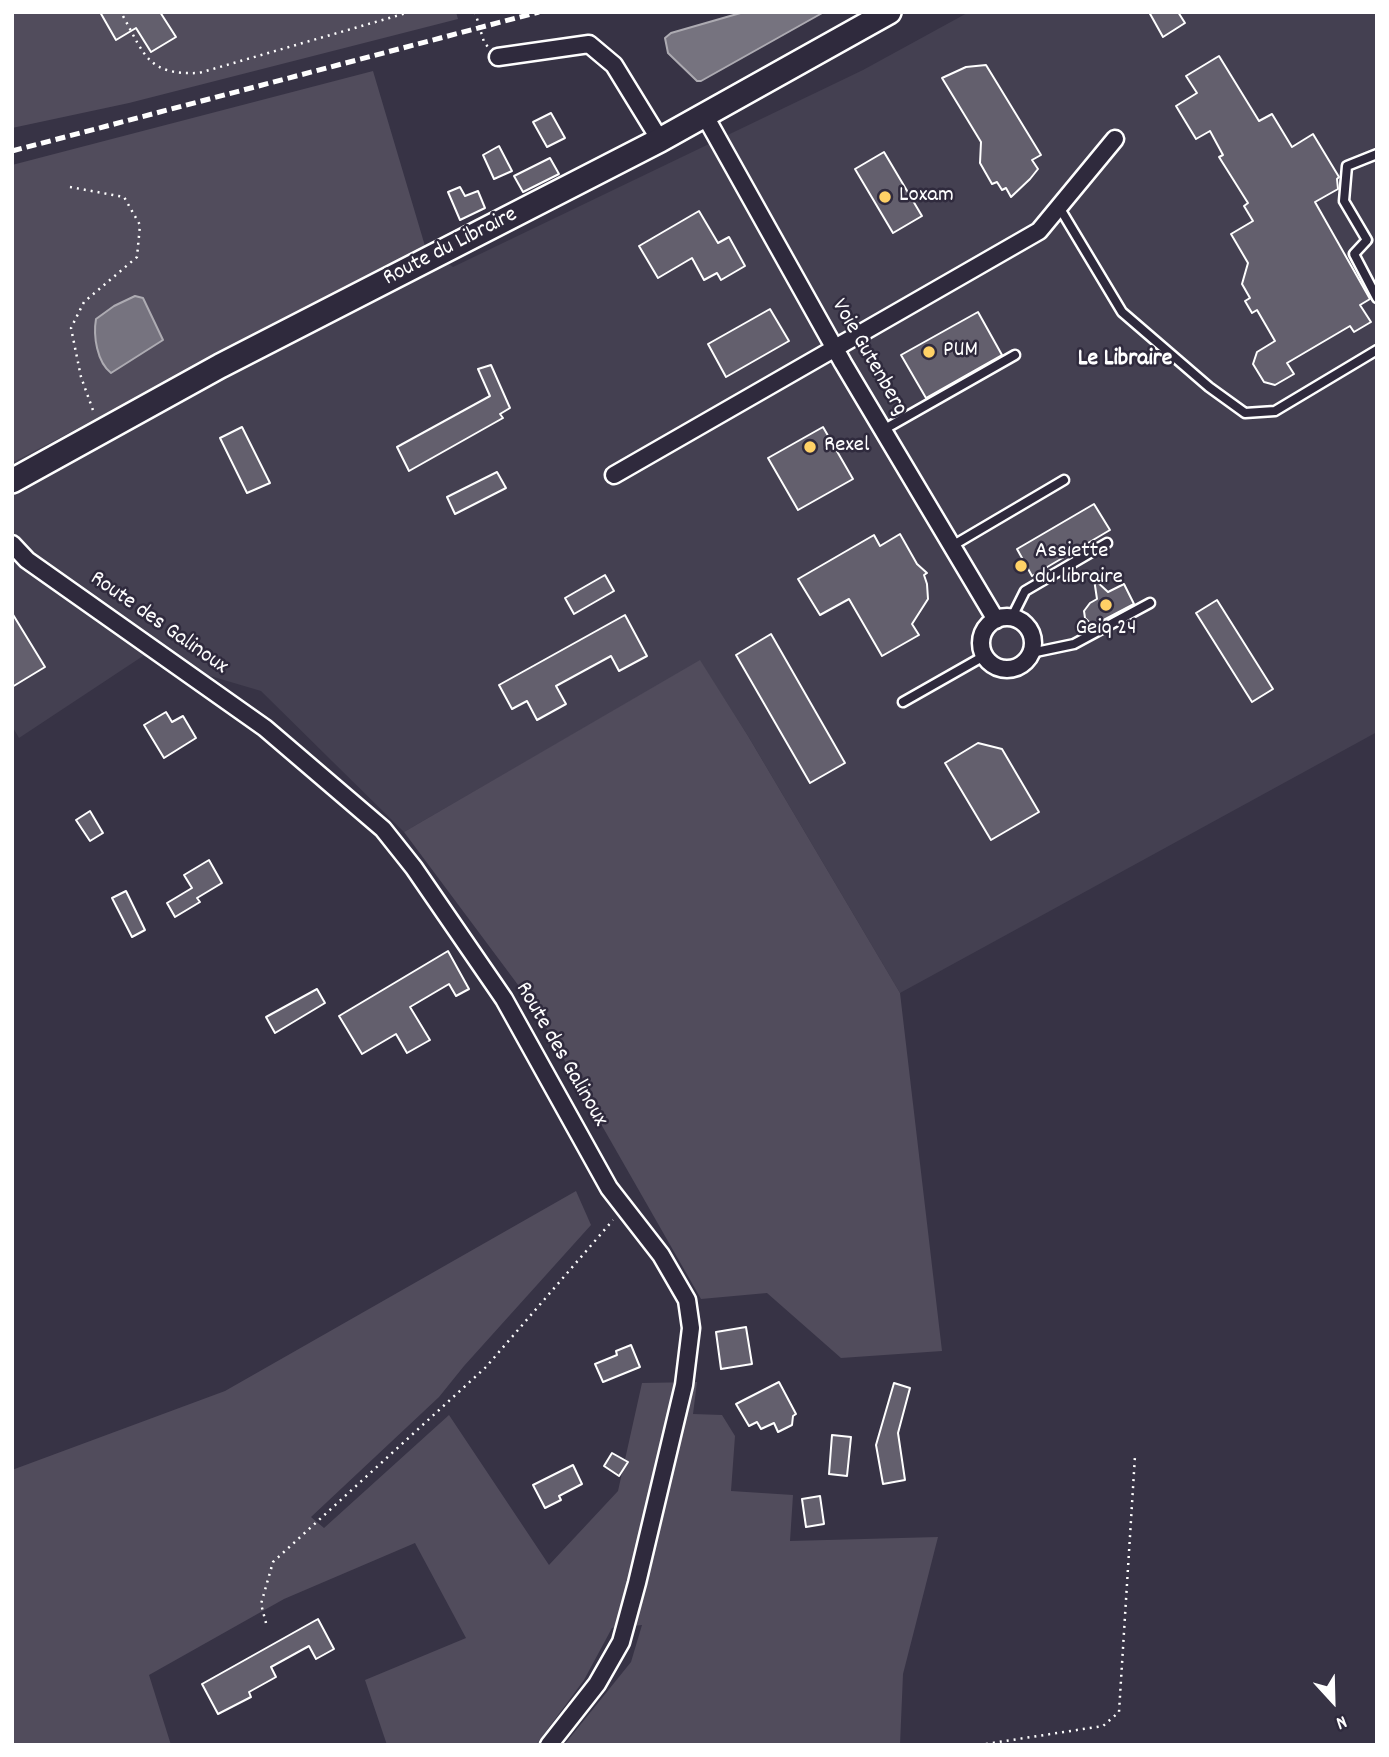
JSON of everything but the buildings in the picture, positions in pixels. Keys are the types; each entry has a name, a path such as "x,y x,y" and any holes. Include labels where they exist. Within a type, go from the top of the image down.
{"main road":[{"name":"Route du Libraire","path":"12,481 220,366 705,116 889,12"}],"street":[{"path":"498,57 589,44 614,65 660,140"},
{"name":"Voie Gutenberg","path":"705,116 835,349 996,620"},
{"path":"614,475 1039,231 1115,139"},
{"name":"Route des Galinoux","path":"12,544 27,560 265,728 383,829 415,868 504,999 609,1188 661,1255 687,1300 691,1328 684,1385 621,1642 597,1684 549,1745"},
{"path":"1012,617 1028,627 1033,644 1026,660 1007,669 998,667 984,656 981,638 984,630 996,620 1012,617"}],"lane":[{"path":"1377,154 1347,166 1344,201 1367,240 1353,254 1377,298"},
{"path":"1059,206 1122,312 1209,387 1245,413 1275,411 1377,350"},
{"path":"883,430 1014,355"},
{"path":"952,546 1064,480"},
{"path":"1012,617 1025,591 1107,544"},
{"path":"1031,653 1074,644 1150,603"},
{"path":"903,702 984,656"}],"path":[{"path":"123,16 152,63 165,71 180,74 218,68 410,12"},
{"path":"475,12 484,42 498,57"},
{"path":"70,187 124,197 140,225 137,257 84,302 71,328 81,377 102,432"},
{"path":"266,1622 261,1604 273,1562 486,1367 624,1206"},
{"path":"978,1745 1103,1726 1119,1712 1135,1456"}],"shaded area":[{"path":"12,12 456,12 458,19 129,103 12,128"},
{"path":"744,12 824,12 701,81 697,81 668,53 665,38 671,33"},
{"path":"969,12 1377,12 1377,732 900,993 748,736 700,661 404,832 261,691 143,656 19,738 12,726 12,463 425,246 453,267 863,70"},
{"path":"373,71 425,246 12,463 12,165"},
{"path":"135,296 143,298 163,340 111,373 102,362 97,348 96,319"},
{"path":"700,660 900,993 942,1351 841,1358 767,1293 701,1299 533,1005 404,832"},
{"path":"576,1191 591,1225 439,1397 311,1517 324,1528 449,1415 549,1565 618,1491 642,1383 697,1382 693,1414 722,1415 735,1436 731,1491 793,1495 790,1541 938,1537 903,1674 900,1745 564,1745 631,1662 642,1625 612,1628 584,1680 536,1745 387,1745 365,1680 466,1638 415,1543 284,1599 149,1675 171,1745 12,1745 12,1470 225,1391"}],"railway":[{"path":"12,151 539,12"}],"place":[{"name":"Loxam","path":"885,197"},
{"name":"PUM","path":"929,352"},
{"name":"Rexel","path":"810,447"},
{"name":"Assiette du libraire","path":"1021,566"},
{"name":"Geiq 24","path":"1106,605"}],"district":[{"name":"Le Libraire","path":"1125,361"}]}
